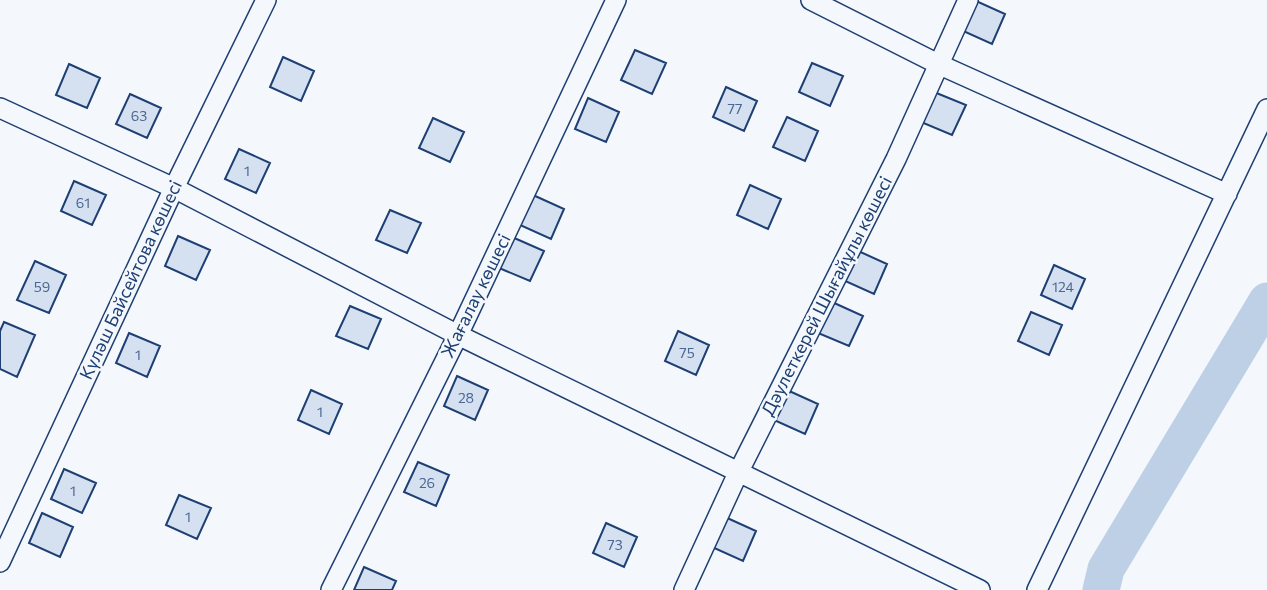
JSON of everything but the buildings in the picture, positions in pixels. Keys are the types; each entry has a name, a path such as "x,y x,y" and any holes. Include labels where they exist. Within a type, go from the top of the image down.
{"street":[{"name":"Күләш Байсейтова көшесі","path":"0,562 174,188 265,0"},
{"name":"Жағалау көшесі","path":"331,590 458,335 616,0"},
{"path":"811,0 938,64 1227,194"},
{"name":"Дәулеткерей Шығайұлы көшесі","path":"684,590 738,473 896,159 968,0"},
{"path":"0,107 174,188 458,335 980,590"},
{"path":"1037,590 1267,109"}],"waterway":[{"path":"1101,590 1106,569 1267,301"}]}
